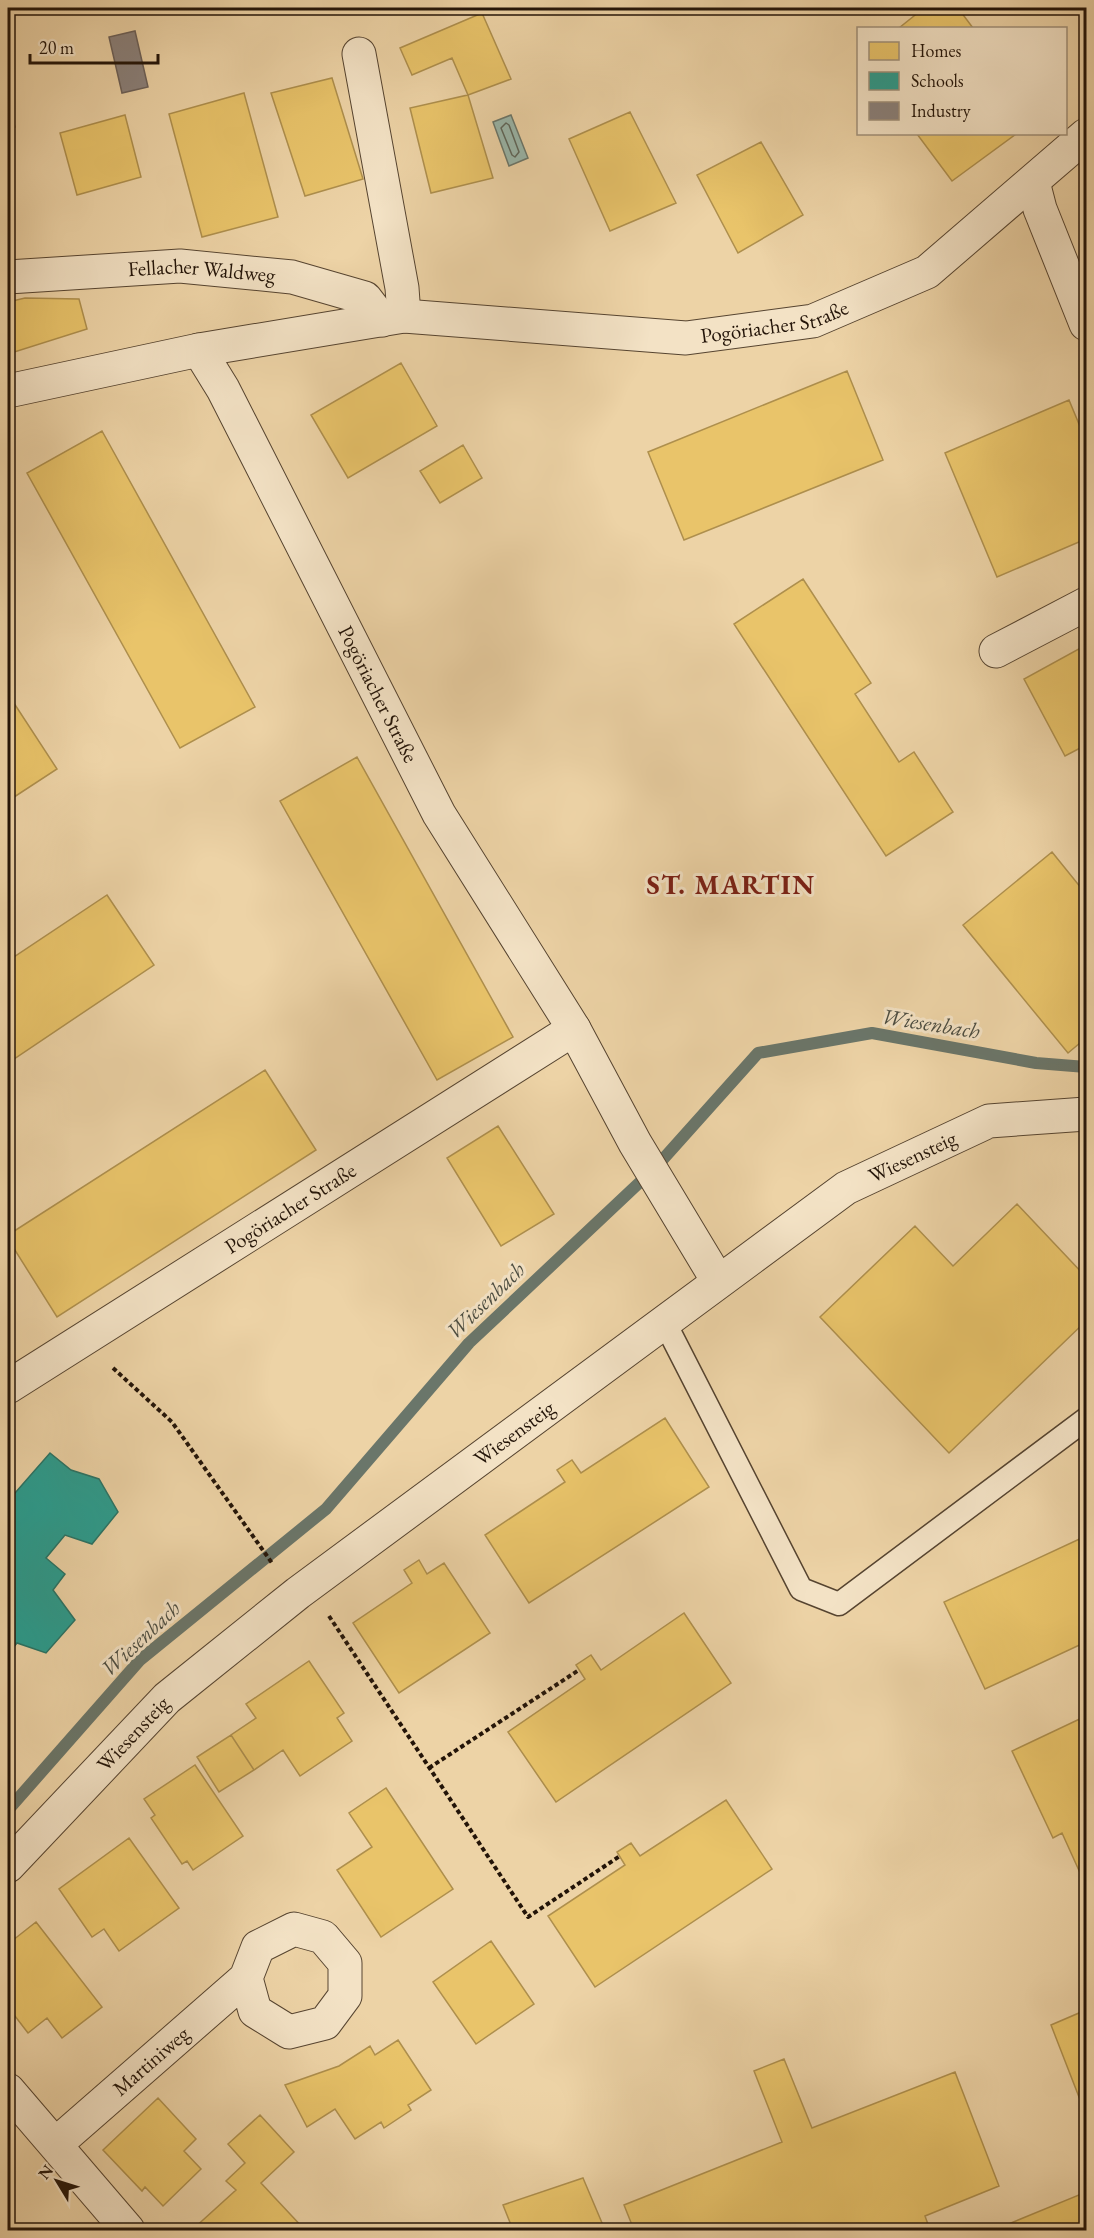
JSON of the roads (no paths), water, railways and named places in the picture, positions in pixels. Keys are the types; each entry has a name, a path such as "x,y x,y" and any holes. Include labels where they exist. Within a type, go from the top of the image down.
{"street":[{"path":"359,54 402,288 393,318"},
{"name":"Pogöriacher Straße","path":"8,391 199,350 393,318 686,338 813,321 927,272 1086,135"},
{"path":"1033,182 1040,209 1086,324"},
{"name":"Fellacher Waldweg","path":"8,277 180,266 292,277 364,298 393,318"},
{"name":"Pogöriacher Straße","path":"199,350 223,389 439,814 574,1029 635,1143 718,1281"},
{"path":"996,651 1086,604"},
{"name":"Pogöriacher Straße","path":"8,1387 574,1029"},
{"name":"Wiesensteig","path":"8,1866 167,1698 309,1585 846,1188 989,1121 1086,1114"},
{"name":"Martiniweg","path":"56,2144 246,1978"},
{"path":"8,2090 128,2230"}],"lane":[{"path":"665,1323 801,1589 839,1604 1086,1419"}],"water":[{"path":"511,115 528,158 509,166 493,122"}],"waterway":[{"name":"Wiesenbach","path":"8,1810 140,1660 326,1509 469,1343 656,1167 758,1053 872,1033 1036,1063 1086,1067"}],"district":[{"name":"ST. MARTIN","path":"731,885"}]}
